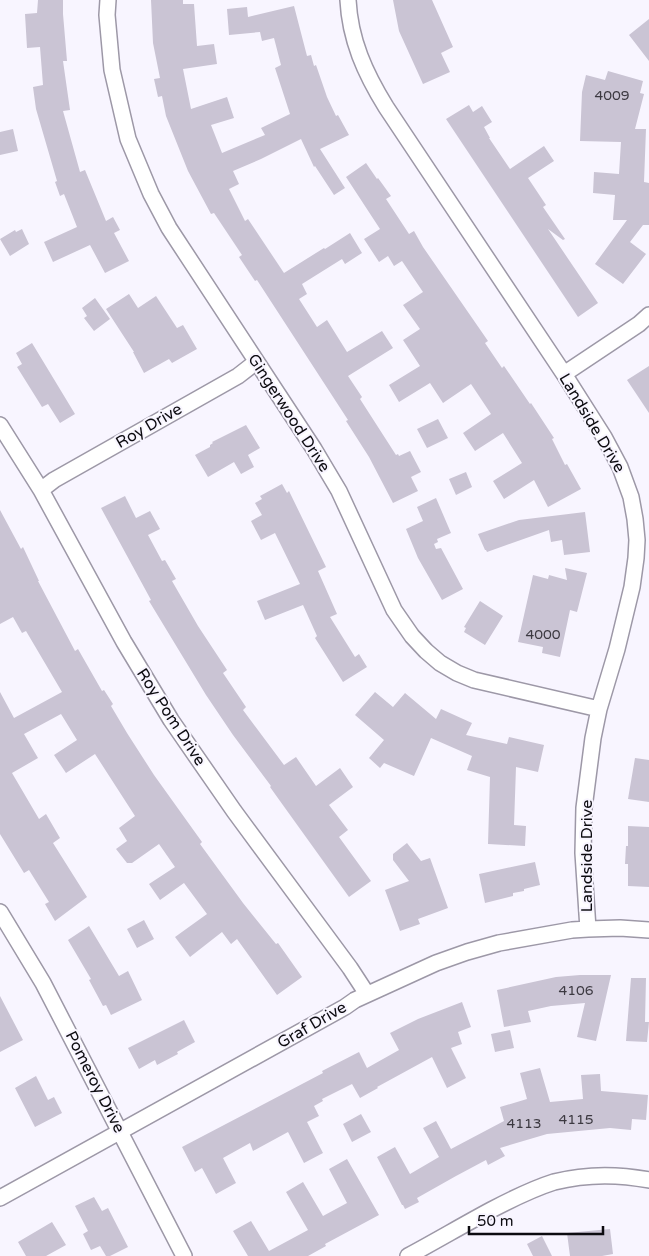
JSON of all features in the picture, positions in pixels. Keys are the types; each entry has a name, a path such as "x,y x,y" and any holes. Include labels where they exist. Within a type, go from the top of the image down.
{"street":[{"name":"Gingerwood Drive","path":"108,0 107,15 112,70 128,139 148,186 170,228 314,449 339,492 394,610 412,636 440,663 474,680 599,709"},
{"name":"Landside Drive","path":"348,0 352,34 370,81 604,437 620,467 632,497 637,540 632,587 617,649 599,709 593,738 584,808 583,853 588,929"},
{"path":"564,374 639,324 649,315"},
{"name":"Roy Drive","path":"40,490 54,480 238,376 256,362"},
{"name":"Roy Pom Drive","path":"0,424 40,490 124,642 171,720 234,811 350,968 367,994"},
{"name":"Pomeroy Drive","path":"0,912 43,983 184,1256"},
{"name":"Graf Drive","path":"0,1198 355,1000 436,963 499,943 572,930 620,928 649,930"},
{"path":"408,1256 513,1199 555,1182 595,1176 649,1180"}],"building":[{"path":"38,0 63,0 67,61 63,61 70,110 63,111 80,172 85,170 106,221 113,217 120,230 114,233 129,261 105,273 90,245 53,262 44,242 77,227 64,194 60,196 55,182 57,181 36,109 33,87 43,85 40,47 27,48 25,14 37,13"},
{"path":"151,0 183,0 183,4 194,4 197,46 214,44 217,64 183,69 191,109 227,97 234,118 211,125 222,153 265,135 261,128 290,114 275,68 281,65 274,38 262,41 260,32 229,35 227,9 247,7 248,17 294,6 307,56 311,55 336,116 338,115 349,135 320,149 345,188 334,195 314,167 301,139 233,171 239,184 229,189 245,221 248,219 284,273 350,233 362,253 345,264 342,259 302,284 307,294 299,299 317,327 327,320 347,352 382,331 393,348 348,376 362,397 360,399 396,455 398,454 399,456 410,451 421,472 411,477 418,491 393,503 369,457 346,421 348,420 257,280 255,281 239,257 242,255 214,213 211,214 188,171 166,116 162,96 158,97 154,79 160,78 153,43"},
{"path":"393,0 432,0 453,47 441,53 450,72 423,84 399,31"},
{"path":"649,19 649,61 629,35"},
{"path":"608,71 643,81 640,93 644,94 635,129 646,129 644,182 649,183 649,225 643,225 630,242 646,254 623,284 595,264 627,220 613,220 615,195 593,193 594,172 619,174 621,142 580,141 582,92 586,75 605,80"},
{"path":"469,105 473,112 482,106 492,122 484,127 489,138 510,169 544,146 554,161 528,178 546,205 543,207 565,239 563,240 548,229 598,303 578,317 446,119"},
{"path":"13,129 18,151 0,155 0,132"},
{"path":"366,163 391,196 386,199 409,234 414,231 488,341 485,343 502,368 504,366 531,403 554,438 552,439 565,465 567,464 581,489 548,507 534,480 504,499 493,481 522,463 503,433 475,451 463,433 491,414 471,384 443,403 430,383 399,402 389,385 420,366 403,340 420,329 403,305 423,292 402,261 394,266 388,256 379,262 364,239 380,229 346,177"},
{"path":"22,229 29,244 10,256 0,239 15,230 16,232"},
{"path":"129,294 138,308 156,296 177,328 183,325 197,349 172,363 169,359 144,373 134,352 106,309"},
{"path":"95,298 110,319 94,331 84,318 87,316 82,308"},
{"path":"32,343 75,414 60,423 48,404 42,407 17,367 22,364 16,353"},
{"path":"649,366 649,413 627,380"},
{"path":"438,419 448,438 427,448 417,429"},
{"path":"246,425 260,448 248,455 254,467 241,474 234,462 208,477 195,455 210,447 212,442"},
{"path":"466,472 472,487 456,495 449,479"},
{"path":"282,484 287,493 289,491 326,567 318,571 337,614 330,617 355,657 359,654 367,667 343,682 315,638 317,636 303,605 265,620 257,601 300,584 275,533 261,540 251,521 262,515 255,503 262,499 260,496"},
{"path":"125,496 136,518 150,511 160,529 148,535 162,561 165,560 176,579 172,581 198,626 227,670 223,673 246,707 243,710 284,765 296,757 316,786 340,768 353,787 329,805 348,830 339,837 371,881 349,897 233,735 206,695 149,601 151,600 101,508"},
{"path":"436,498 451,533 437,539 438,542 434,544 436,549 441,548 463,589 442,600 418,558 406,529 423,521 417,507"},
{"path":"0,510 21,549 23,547 38,581 75,651 78,649 102,691 104,690 113,704 111,706 154,775 202,842 200,844 243,903 276,944 278,943 302,977 277,995 237,939 231,944 222,932 190,957 175,937 207,914 184,883 160,900 149,884 175,867 159,844 132,863 127,863 116,849 127,841 119,828 135,816 95,754 66,773 54,755 77,740 61,714 24,734 38,758 12,773 39,819 46,814 60,838 53,843 87,897 55,921 45,904 49,902 29,870 24,873 0,834 0,692 14,718 62,692 26,631 22,633 13,617 0,624"},
{"path":"585,512 590,552 564,555 562,540 551,542 549,530 487,552 478,534 519,520"},
{"path":"565,568 587,573 577,612 570,610 560,657 542,653 543,647 518,642 533,575 548,579 549,575 567,580"},
{"path":"480,601 503,616 485,645 464,632 466,628 464,627"},
{"path":"375,692 393,707 405,693 436,719 441,709 472,723 466,735 507,744 509,737 544,745 538,772 516,767 514,825 526,826 525,846 488,844 490,777 467,770 472,756 431,738 414,776 384,763 380,768 369,758 384,740 355,715"},
{"path":"635,758 649,760 649,802 628,799"},
{"path":"628,826 649,827 649,887 628,886 628,864 625,864 626,846 628,846"},
{"path":"407,843 421,861 430,858 448,908 418,919 420,924 400,931 385,890 409,881 393,860 393,854"},
{"path":"535,862 540,885 513,893 513,896 485,903 479,874"},
{"path":"144,920 154,939 137,948 127,929"},
{"path":"89,926 119,976 128,971 142,1000 111,1015 106,1005 103,1006 89,980 91,979 68,940"},
{"path":"611,975 596,1041 577,1037 585,1003 551,1006 528,1011 531,1022 504,1027 497,990 556,977"},
{"path":"631,978 646,978 645,1022 649,1022 647,1042 626,1041"},
{"path":"0,996 23,1040 0,1052"},
{"path":"462,1002 471,1027 458,1032 462,1044 451,1048 466,1078 447,1088 432,1057 360,1098 352,1084 322,1099 323,1101 314,1106 319,1116 307,1122 323,1153 304,1163 288,1132 253,1151 250,1143 223,1158 236,1183 216,1194 202,1168 195,1172 182,1147 359,1052 367,1068 399,1050 390,1033 418,1019"},
{"path":"184,1020 195,1042 157,1065 155,1060 139,1069 128,1048"},
{"path":"510,1030 514,1048 495,1052 491,1034"},
{"path":"540,1068 550,1102 583,1099 581,1075 600,1074 601,1091 648,1095 646,1120 632,1119 631,1130 610,1128 547,1134 500,1148 505,1156 488,1165 486,1160 417,1198 419,1202 405,1209 377,1157 395,1147 410,1174 439,1157 423,1128 436,1121 451,1149 504,1121 500,1107 527,1099 520,1073"},
{"path":"36,1076 48,1100 54,1097 62,1113 35,1127 15,1088"},
{"path":"361,1114 371,1132 352,1142 343,1124"},
{"path":"347,1159 379,1215 325,1244 326,1246 308,1256 248,1256 233,1231 251,1221 269,1251 308,1230 286,1192 303,1182 323,1216 347,1203 329,1169"},
{"path":"94,1197 102,1211 108,1208 128,1247 110,1256 106,1256 100,1246 91,1250 83,1234 88,1231 75,1206"},
{"path":"52,1222 66,1245 46,1256 26,1256 18,1242"},
{"path":"610,1229 613,1254 570,1256 567,1233"},
{"path":"542,1236 552,1256 533,1256 527,1244"}]}
